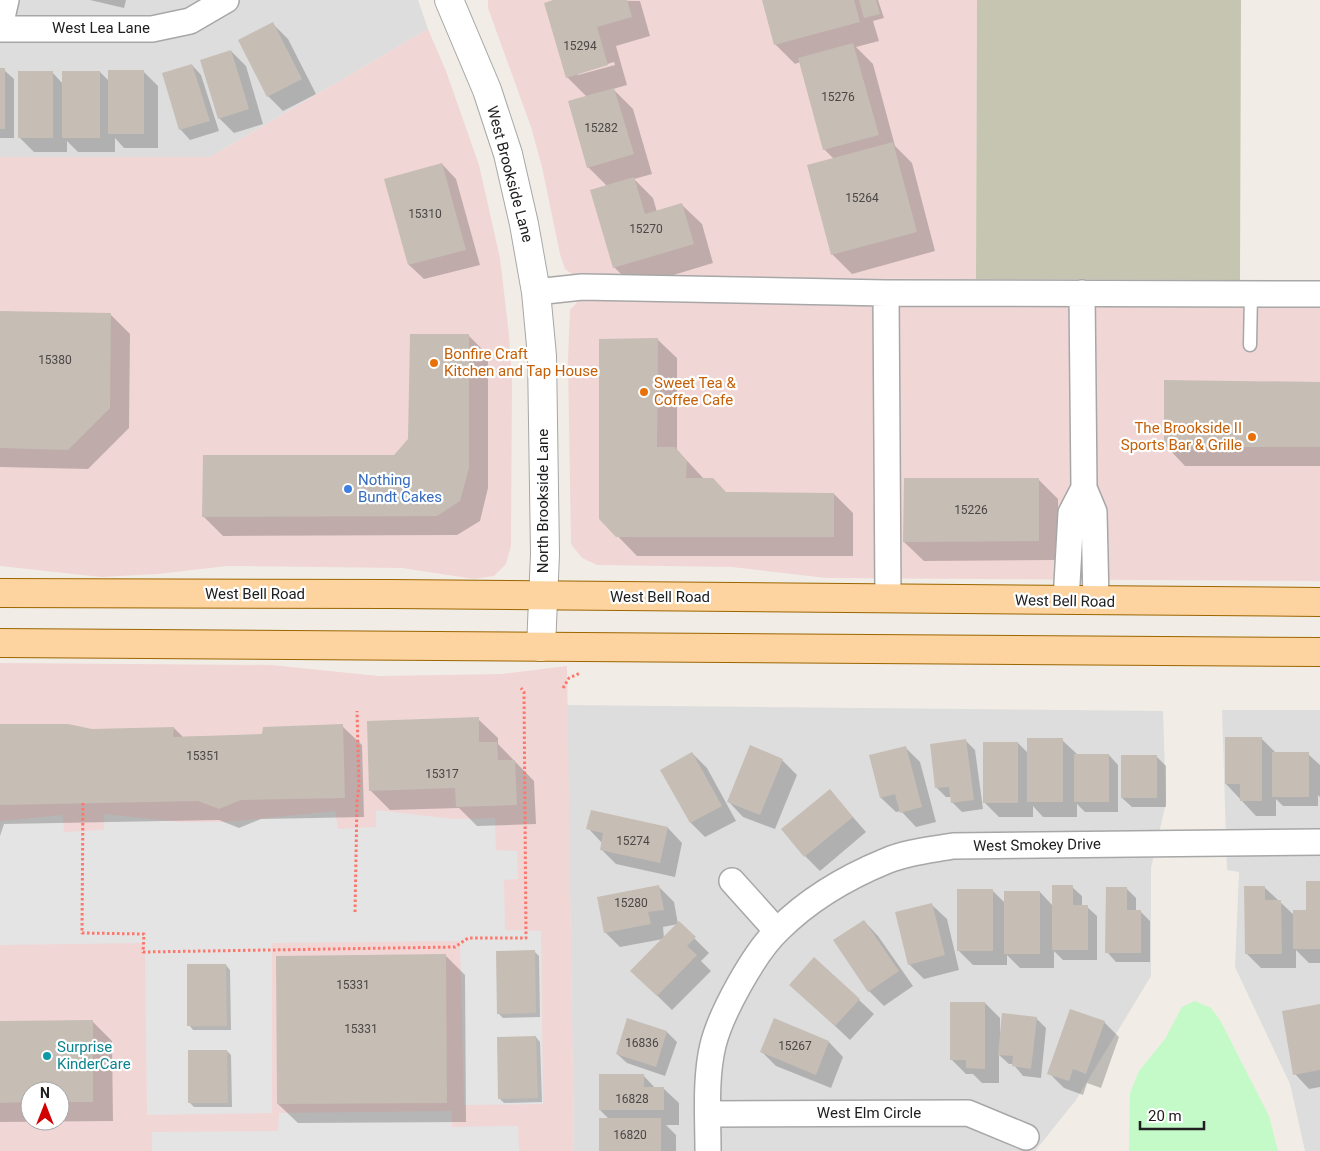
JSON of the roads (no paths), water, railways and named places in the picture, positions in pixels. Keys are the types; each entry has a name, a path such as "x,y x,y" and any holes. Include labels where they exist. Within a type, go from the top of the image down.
{"main road":[{"name":"West Bell Road","path":"6,598 542,596 1320,602"},
{"path":"0,643 181,642 541,647 1320,652"}],"street":[{"path":"0,27 6,0"},
{"name":"West Lea Lane","path":"0,27 152,29 190,21 226,0"},
{"name":"West Brookside Lane","path":"449,0 481,74 508,154 524,224 536,292 542,356"},
{"path":"536,292 582,287 886,293 1320,294"},
{"path":"886,293 888,598"},
{"path":"1082,293 1084,488 1094,512 1096,601"},
{"name":"North Brookside Lane","path":"541,647 545,554 542,356"},
{"path":"1066,601 1071,513 1084,488"},
{"name":"West Smokey Drive","path":"708,1151 708,1114 713,1045 727,1007 745,975 777,930 823,893 888,860 920,851 953,846 1320,842"},
{"path":"732,880 777,930"},
{"name":"West Elm Circle","path":"708,1114 968,1113 1026,1137"}],"lane":[{"path":"1250,345 1251,294"}],"place":[{"name":"Bonfire Craft Kitchen and Tap House","path":"434,363"},
{"name":"Sweet Tea & Coffee Cafe","path":"644,392"},
{"name":"The Brookside II Sports Bar & Grille","path":"1252,437"},
{"name":"Nothing Bundt Cakes","path":"348,489"},
{"name":"Surprise KinderCare","path":"47,1056"}]}
